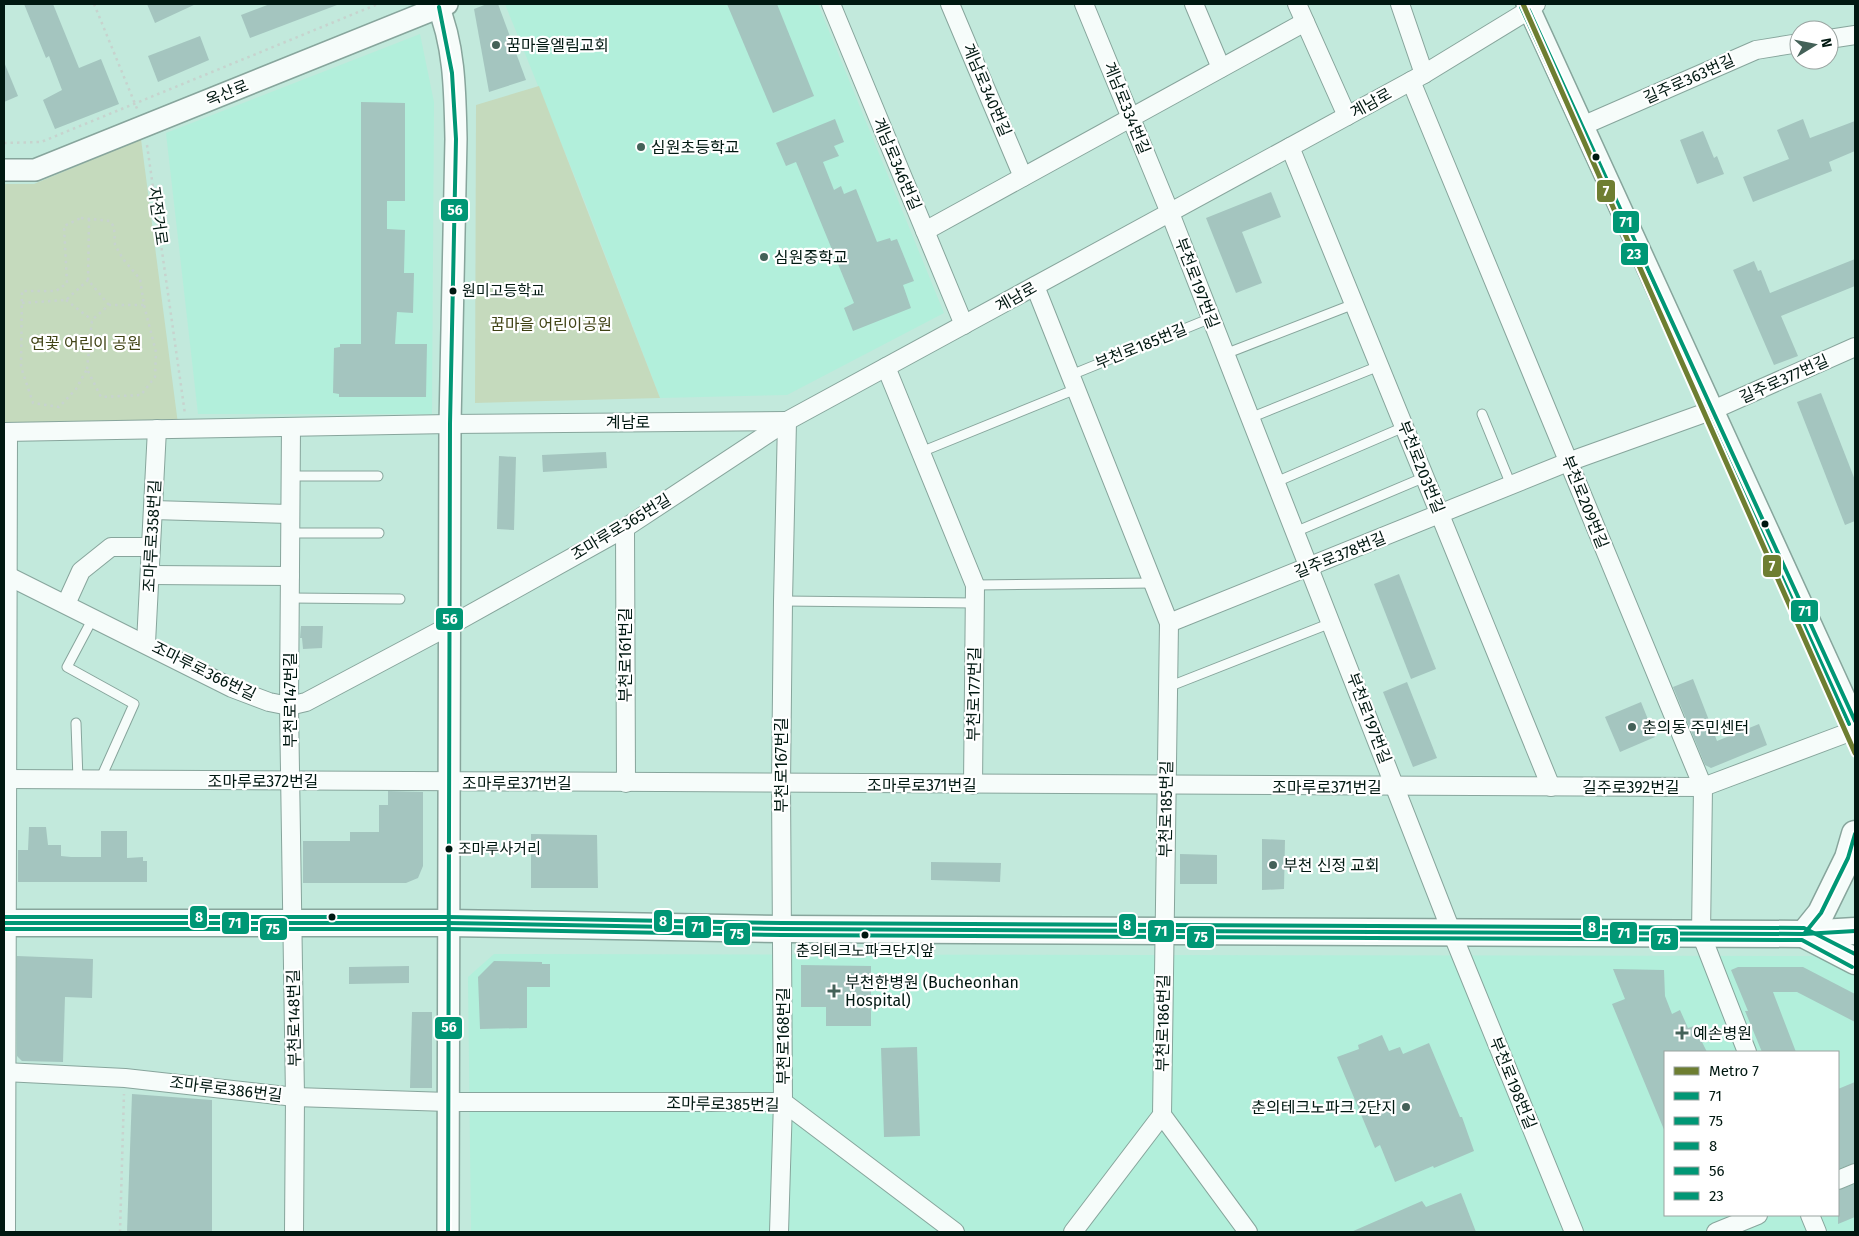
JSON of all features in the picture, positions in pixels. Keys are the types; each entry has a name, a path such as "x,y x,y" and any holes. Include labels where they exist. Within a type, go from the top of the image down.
{"main road":[{"path":"1804,934 1821,913 1848,858 1855,834"},
{"path":"6,923 448,923 782,929 1164,932 1804,934 1855,931"},
{"path":"1804,934 1855,961"}],"street":[{"name":"계남로346번길","path":"831,4 964,325"},
{"name":"계남로340번길","path":"950,4 1023,177"},
{"name":"계남로334번길","path":"1084,4 1170,213"},
{"path":"1194,4 1221,68"},
{"path":"1297,4 1346,116"},
{"name":"부천로209번길","path":"1400,4 1418,78 1568,462 1703,787 1701,934"},
{"path":"441,5 456,101 450,424 448,1232"},
{"name":"옥산로","path":"4,170 35,170 441,5"},
{"path":"1531,6 1582,126 1855,721"},
{"name":"계남로","path":"6,432 450,424 787,421 1418,78 1531,6"},
{"path":"925,231 1304,22"},
{"path":"1839,37 1855,35"},
{"name":"길주로363번길","path":"1582,126 1756,50 1789,45"},
{"name":"부천로203번길","path":"1290,147 1551,787"},
{"name":"부천로197번길","path":"1170,213 1452,933"},
{"name":"부천로185번길","path":"1035,286 1169,623 1164,932"},
{"name":"길주로377번길","path":"1713,410 1855,347"},
{"name":"부천로177번길","path":"886,367 975,585 972,785"},
{"name":"길주로378번길","path":"1169,623 1568,462 1713,410"},
{"name":"조마루로365번길","path":"450,626 625,528 787,421"},
{"name":"부천로167번길","path":"782,929 781,784 787,421"},
{"name":"부천로147번길","path":"291,427 289,706 293,923"},
{"name":"조마루로358번길","path":"146,643 157,429"},
{"path":"6,432 6,1232"},
{"path":"153,510 290,514"},
{"name":"부천로161번길","path":"625,528 626,783"},
{"path":"66,604 81,571 111,547 151,547"},
{"name":"조마루로366번길","path":"6,575 146,643 232,688 269,702 289,706"},
{"path":"150,575 290,576"},
{"path":"289,706 306,702 450,626"},
{"name":"길주로392번길","path":"1396,787 1703,787 1855,730"},
{"name":"조마루로372번길","path":"6,779 449,782"},
{"name":"조마루로371번길","path":"449,782 1396,787"},
{"name":"부천로148번길","path":"293,923 294,1232"},
{"name":"부천로168번길","path":"779,1232 783,1102 782,929"},
{"name":"부천로186번길","path":"1162,1115 1164,932"},
{"name":"부천로198번길","path":"1452,933 1574,1232"},
{"path":"1701,934 1746,1051"},
{"name":"조마루로386번길","path":"6,1072 124,1078 295,1097 448,1102"},
{"name":"조마루로385번길","path":"448,1102 783,1102 955,1232"},
{"path":"1073,1232 1162,1115 1248,1232"},
{"path":"1839,1180 1855,1172"},
{"path":"1716,1232 1756,1216"},
{"path":"1810,1216 1817,1232"}],"lane":[{"path":"1225,354 1354,304"},
{"name":"부천로185번길","path":"1073,382 1211,318"},
{"path":"1250,418 1379,366"},
{"path":"921,452 1073,382"},
{"path":"1482,414 1511,485"},
{"path":"1276,482 1404,427"},
{"path":"290,476 378,476"},
{"path":"1295,532 1425,477"},
{"path":"290,533 379,533"},
{"path":"975,585 1153,583"},
{"path":"290,598 400,600"},
{"path":"783,601 975,602"},
{"path":"93,618 67,667 134,704 100,780"},
{"path":"1168,687 1331,623"},
{"path":"76,723 78,780"}],"path":[{"name":"자전거로","path":"94,4 145,126 188,428"},
{"path":"4,143 41,142 378,4"},
{"path":"87,369 101,397 141,395 155,377 156,352 144,305 140,279 123,259 115,245 114,227 110,221 81,218 64,226 67,283 56,291 22,291 21,367 33,403 59,407 76,389 87,369 92,320 109,305 144,305"},
{"path":"89,219 88,280 109,305"},
{"path":"22,303 66,300 88,280"},
{"path":"66,300 92,320"},
{"path":"120,1232 124,1078"}],"shaded area":[{"name":"심원중학교","path":"505,4 818,4 944,313 787,395 660,398 585,202"},
{"name":"원미고등학교","path":"420,34 434,102 432,414 198,414 166,133"},
{"path":"494,954 1855,956 1855,1232 471,1232 468,977"}],"green space":[{"name":"꿈마을 어린이공원","path":"539,86 660,398 475,403 476,105"},
{"name":"연꽃 어린이 공원","path":"141,139 178,424 4,426 4,184 34,184"}],"building":[{"path":"24,4 53,4 79,68 101,59 119,104 55,129 43,100 62,90 49,56 46,58"},
{"path":"147,4 196,4 155,23"},
{"path":"270,4 337,5 250,38 241,15"},
{"name":"꿈마을엘림교회","path":"487,4 498,4 526,80 489,92 474,9"},
{"path":"727,4 777,4 814,96 773,113"},
{"path":"200,36 209,60 158,82 148,56"},
{"path":"4,62 18,96 4,102"},
{"path":"361,102 405,103 405,201 387,201 387,229 405,230 404,273 414,273 413,313 397,312 395,344 427,344 426,397 339,397 339,394 333,393 334,348 340,347 340,344 361,344"},
{"path":"835,119 844,142 834,146 839,156 823,162 834,190 841,186 844,194 856,189 877,242 890,238 891,241 897,239 914,281 903,285 911,308 853,331 844,308 854,303 796,162 786,166 776,143"},
{"path":"1803,119 1810,138 1855,121 1855,151 1829,162 1832,171 1753,202 1743,177 1789,159 1777,130"},
{"path":"1703,131 1714,158 1717,156 1724,174 1697,184 1680,140"},
{"path":"1271,192 1281,217 1242,232 1262,283 1236,293 1206,218"},
{"path":"1855,259 1855,286 1781,316 1798,356 1774,365 1733,270 1754,261 1758,271 1761,270 1770,293"},
{"path":"1821,393 1855,480 1855,521 1845,525 1797,402"},
{"path":"606,452 607,468 543,472 542,455"},
{"path":"499,456 516,457 514,530 497,529"},
{"path":"1399,574 1436,669 1411,679 1374,584"},
{"path":"301,626 323,626 322,648 303,649 302,638 300,638"},
{"path":"1693,679 1717,741 1759,724 1767,745 1711,768 1705,765 1673,687"},
{"path":"1407,682 1437,758 1413,767 1383,692"},
{"path":"1641,702 1655,737 1620,752 1605,717"},
{"path":"388,791 423,792 423,866 418,878 406,883 303,883 303,841 350,841 350,832 379,832 379,805 388,805"},
{"path":"29,827 46,827 48,845 61,845 61,856 71,857 101,857 101,831 127,831 127,858 143,857 143,861 147,861 147,882 18,882 18,850 28,850"},
{"path":"531,834 597,835 598,888 531,888"},
{"name":"부천 신정 교회","path":"1262,839 1285,840 1284,889 1262,890"},
{"path":"1180,854 1217,855 1217,884 1180,884"},
{"path":"931,862 1001,863 1000,882 931,880"},
{"path":"17,956 93,959 92,998 65,997 63,1062 22,1061 17,1056"},
{"path":"494,961 542,962 542,964 550,964 550,987 527,987 527,1028 480,1029 478,977"},
{"path":"801,965 871,966 871,1026 826,1026 826,1007 801,1007"},
{"path":"409,966 409,983 349,984 349,967"},
{"path":"1738,967 1803,967 1855,994 1855,1022 1797,992 1773,992 1796,1051 1762,1051 1731,970"},
{"path":"1613,969 1664,970 1665,996 1672,1014 1680,1010 1688,1028 1694,1026 1706,1051 1664,1051 1664,1130 1612,1004 1625,999"},
{"path":"412,1012 432,1012 432,1088 410,1088"},
{"name":"춘의테크노파크 2단지","path":"1382,1035 1389,1051 1400,1047 1403,1054 1429,1043 1460,1117 1462,1117 1474,1151 1395,1182 1380,1145 1375,1148 1337,1057 1359,1049 1358,1045"},
{"path":"917,1047 920,1136 884,1137 881,1048"},
{"path":"1855,1082 1855,1163 1839,1169 1839,1089"},
{"path":"132,1094 212,1100 212,1232 127,1232"},
{"path":"1855,1184 1855,1217 1838,1224 1839,1216 1839,1190"},
{"path":"1461,1193 1476,1232 1351,1232 1422,1201 1426,1207"}],"metro line":[{"name":"7","path":"1523,4 1855,753"}],"transit line":[{"name":"56","path":"439,7 452,73 456,139 450,424 448,1232"},
{"name":"23","path":"1521,7 1849,724"},
{"name":"71","path":"1529,10 1855,721"},
{"name":"71","path":"1804,934 1821,913 1848,858 1855,834"},
{"name":"8","path":"4,917 448,917 782,923 1804,928 1855,954"},
{"name":"71","path":"4,923 448,923 782,929 1804,934 1855,931"},
{"name":"75","path":"4,929 448,929 782,935 1802,940 1852,967"}],"place":[{"name":"꿈마을엘림교회","path":"496,45"},
{"name":"심원초등학교","path":"641,147"},
{"name":"심원중학교","path":"764,257"},
{"name":"원미고등학교","path":"453,291"},
{"name":"춘의동 주민센터","path":"1632,727"},
{"name":"조마루사거리","path":"449,849"},
{"name":"부천 신정 교회","path":"1273,865"},
{"name":"춘의테크노파크단지앞","path":"865,935"},
{"name":"부천한병원 (Bucheonhan Hospital)","path":"834,991"},
{"name":"예손병원","path":"1682,1033"},
{"name":"춘의테크노파크 2단지","path":"1406,1107"}]}
